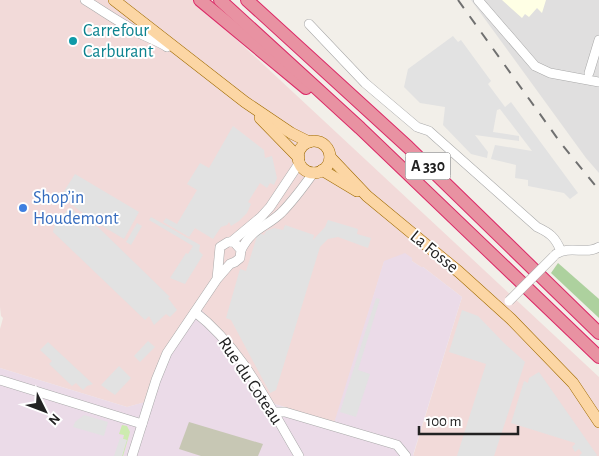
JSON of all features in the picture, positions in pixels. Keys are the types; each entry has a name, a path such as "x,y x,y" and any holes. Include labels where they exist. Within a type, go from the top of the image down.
{"highway":[{"path":"199,0 217,6"},
{"name":"A 330","path":"248,0 408,147 599,334"},
{"path":"259,0 274,15 281,30"},
{"name":"A 330","path":"217,6 326,104 360,128 599,357"}],"main road":[{"path":"114,0 245,102 291,133 309,142 322,142 328,148 330,157 328,165 318,171 305,170 299,160 245,102"},
{"path":"299,160 300,150 309,142"},
{"name":"La Fosse","path":"330,157 367,196 455,268 505,305 573,383 599,422"},
{"name":"La Fosse","path":"318,171 367,196"}],"street":[{"path":"85,0 147,38 156,40 177,54 189,58"},
{"path":"478,0 535,66 550,73 599,82"},
{"path":"309,24 365,83 417,127 429,131 536,227 550,233 557,240 557,253"},
{"path":"589,73 599,40"},
{"path":"231,242 270,207 299,160"},
{"path":"132,456 164,360 195,312 217,279 230,264 240,258 241,250 249,236 274,219 286,208 318,171"},
{"path":"230,264 223,262 220,258 218,253 220,247 225,243 231,242 237,244 241,250"},
{"path":"505,305 557,253 571,249 597,248"},
{"path":"217,279 220,258"},
{"name":"Rue du Coteau","path":"195,312 222,338 238,357 299,456"},
{"path":"0,380 142,424"},
{"path":"272,412 285,412 397,445 406,456"}],"shaded area":[{"path":"0,0 194,0 599,377 599,456 413,456 462,297 423,267 412,261 412,258 384,262 335,423 272,403 146,402 127,407 0,368 0,329 3,318 0,307"},
{"path":"471,0 599,0 599,173 586,158"},
{"path":"502,0 546,0 542,13 537,8 529,17 525,14 522,18"},
{"path":"453,36 458,42 461,40 491,81 488,84 505,107 511,102 578,193 570,199 564,193 528,186 528,180 515,178 516,165 491,159 495,145 532,151 500,109 497,110 493,132 519,136 519,141 475,135 488,152 487,158 471,154 443,125 445,107 420,103 404,87 408,69"},
{"path":"233,126 264,150 265,158 272,156 277,178 274,185 270,183 267,188 260,183 248,202 251,204 247,213 231,226 229,222 221,227 213,239 195,228 189,237 163,222 166,218 177,224 197,190 187,184 200,163 209,168"},
{"path":"75,174 139,212 124,239 89,218 61,196"},
{"path":"70,207 88,224 90,223 98,227 170,297 168,298 177,310 170,317 166,314 154,325 149,316 145,320 53,232 55,223"},
{"path":"151,217 200,245 199,251 203,255 185,284 170,278 186,253 188,254 193,246 149,220"},
{"path":"328,220 358,229 357,234 371,238 368,248 338,237 328,239 320,247 276,390 270,393 231,320 226,318 240,269 246,271 258,233 264,235 266,231 274,228 283,230 285,225 314,235 313,240 325,227"},
{"path":"137,223 142,226 131,245 126,242"},
{"path":"405,253 412,258 412,261 423,267 462,297 413,455 415,456 0,456 0,368 127,407 145,402 196,304 234,345 272,403 334,423 384,261"},
{"path":"376,298 380,299 358,370 370,374 356,417 340,412"},
{"path":"462,310 478,316 525,362 494,456 457,456 486,364 449,352"},
{"path":"148,341 155,347 140,362 134,356"},
{"path":"48,342 93,384 83,390 76,383 72,386 49,364 52,361 40,350"},
{"path":"119,366 131,378 115,395 101,385"},
{"path":"539,372 596,456 579,456 582,453 579,449 575,452 572,447 575,443 511,423 524,381 528,383 529,378"},
{"path":"84,415 108,422 104,436 73,427 75,422"},
{"path":"189,422 263,444 258,456 201,456 179,449"},
{"path":"120,438 127,440 122,456 114,456"}],"green space":[{"path":"558,263 599,299 599,318 551,273"},
{"path":"122,425 127,426 130,432 123,456 126,440 123,439 124,435 119,434"}],"railway":[{"path":"458,0 560,142 599,190"}],"place":[{"name":"Carrefour Carburant","path":"73,41"},
{"name":"Shop’in Houdemont","path":"23,208"}]}
